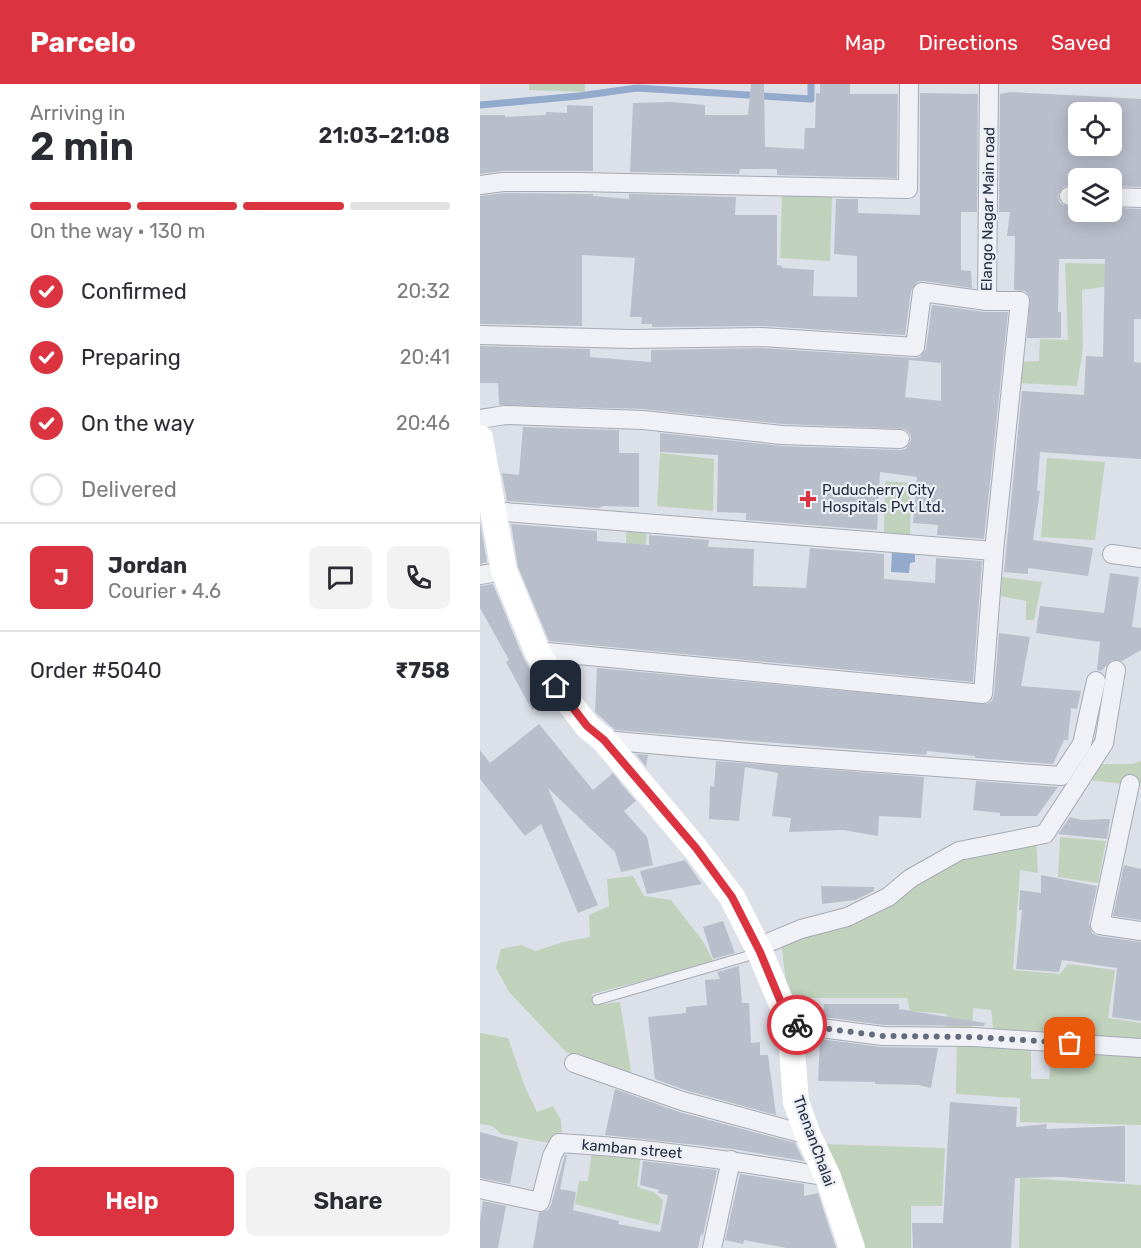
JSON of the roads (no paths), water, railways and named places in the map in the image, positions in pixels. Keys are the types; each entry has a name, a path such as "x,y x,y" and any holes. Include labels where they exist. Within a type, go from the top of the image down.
{"street":[{"path":"480,185 503,182 579,182 908,189 909,84"},
{"name":"Elango Nagar Main road","path":"989,84 987,301 1020,301 994,551"},
{"path":"1122,197 1141,198"},
{"path":"480,335 631,339 762,337 915,347 922,292 987,301"},
{"path":"480,419 505,416 643,420 782,435 900,439"},
{"name":"ThenanChalai","path":"480,438 493,511 492,573 556,686 587,726 604,740 696,848 732,897 759,950 790,1024 796,1102 808,1135 828,1177 852,1248"},
{"path":"493,511 994,551 983,694 537,651"},
{"path":"1112,554 1141,558"},
{"path":"759,950 801,929 847,917 888,897 911,878 959,851 1045,834 1104,743 1116,670"},
{"path":"604,740 1061,776 1082,744 1096,681"},
{"path":"1130,784 1100,924 1141,931"},
{"path":"790,1024 883,1036 974,1037 1141,1048"},
{"path":"574,1063 682,1101 808,1135"},
{"name":"kamban street","path":"480,1189 540,1202 552,1156 559,1143 630,1147 731,1160 828,1177"},
{"path":"712,1248 731,1160"}],"lane":[{"path":"597,1000 759,950"}],"water":[{"path":"892,550 915,550 915,562 910,563 909,573 891,572"}],"waterway":[{"path":"480,105 637,88 811,99 811,84"}],"place":[{"name":"Puducherry City Hospitals Pvt Ltd.","path":"808,499"}]}
